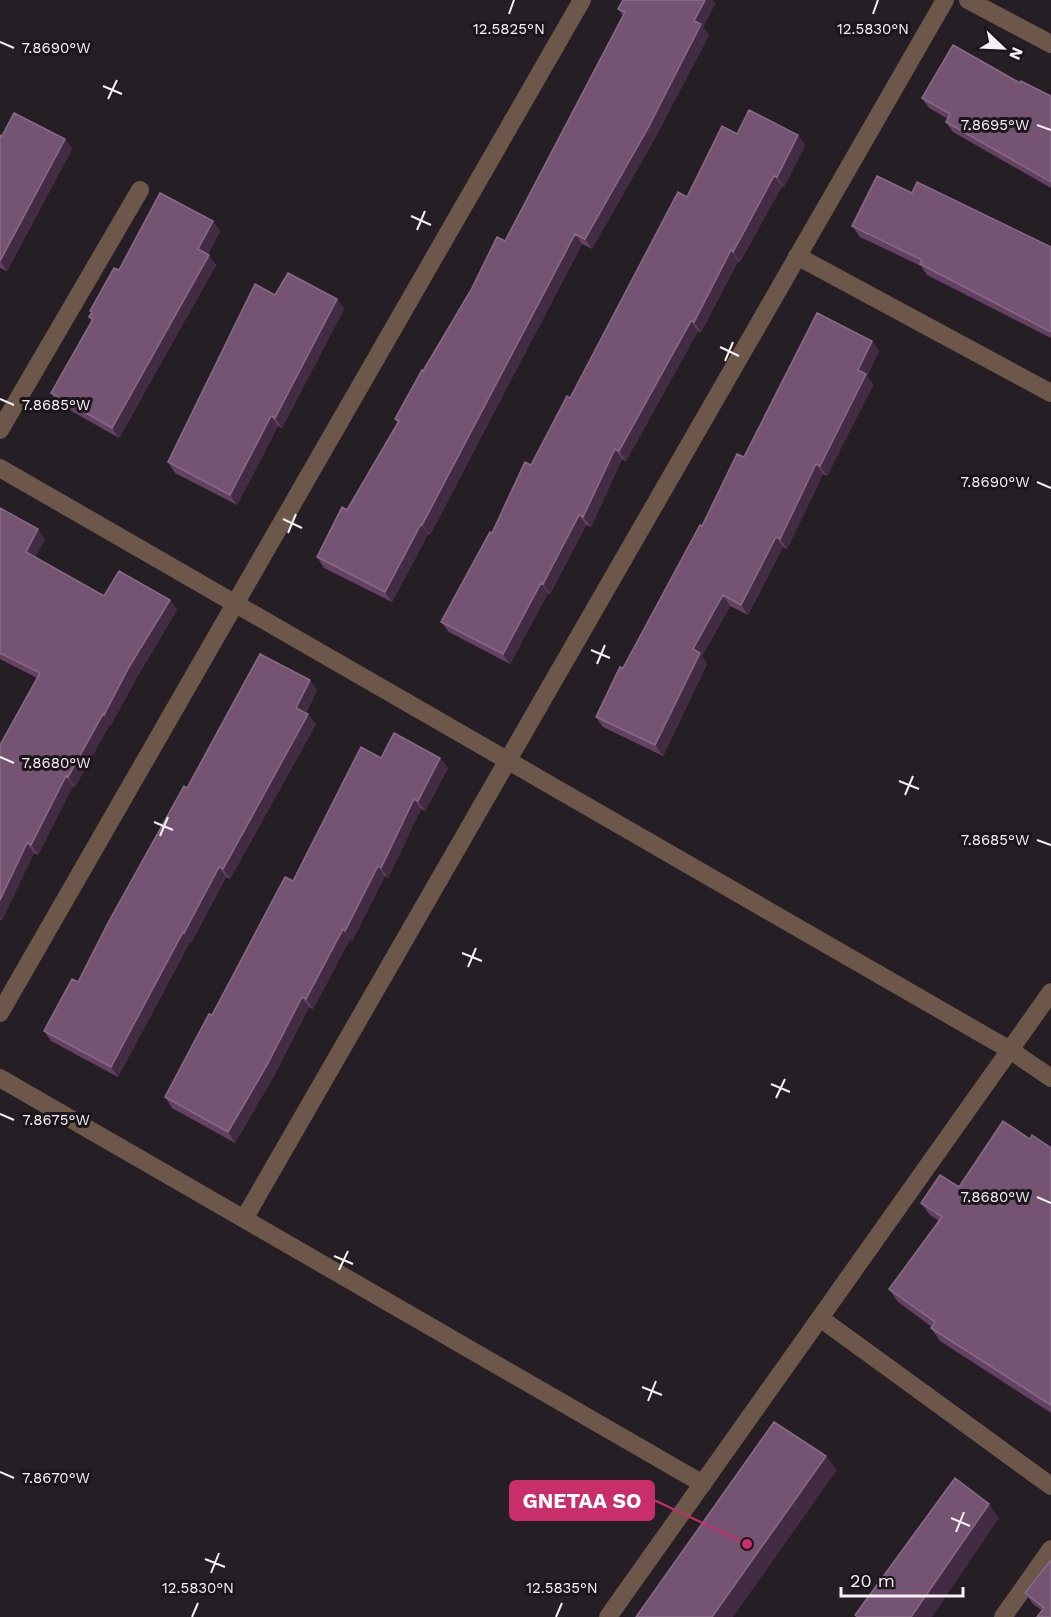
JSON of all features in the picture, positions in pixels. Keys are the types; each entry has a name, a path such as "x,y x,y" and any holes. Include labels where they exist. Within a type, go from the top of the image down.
{"street":[{"path":"0,1013 582,0"},
{"path":"244,1219 945,0"},
{"path":"968,0 1051,44"},
{"path":"0,430 140,190"},
{"path":"797,256 1051,393"},
{"path":"0,468 1010,1050 1051,1078"},
{"path":"608,1617 1051,992"},
{"path":"0,1078 703,1484"},
{"path":"820,1318 1051,1486"},
{"path":"1003,1617 1051,1549"}],"building":[{"path":"623,0 705,0 694,21 701,24 648,128 585,239 575,234 385,592 317,557 342,507 347,510 399,421 395,419 471,290 497,237 505,241 625,12 618,9"},
{"path":"953,45 1020,83 1021,81 1051,96 1051,182 946,122 950,114 922,98"},
{"path":"749,110 798,135 777,177 774,176 733,252 731,250 694,322 691,321 619,451 615,449 583,517 579,515 503,654 441,622 490,532 492,533 525,462 531,465 567,396 570,398 678,192 687,197 722,126 737,134"},
{"path":"14,113 65,139 0,261 0,135 2,136"},
{"path":"877,176 912,193 917,182 1051,247 1051,332 920,264 922,260 852,226"},
{"path":"160,193 213,221 198,249 209,255 112,428 51,393 93,319 89,317 92,312 90,311 114,268 119,270"},
{"path":"288,273 337,299 275,418 271,416 230,495 168,462 255,284 275,295"},
{"path":"817,313 872,341 858,370 866,374 820,466 816,464 780,539 776,537 741,605 723,595 693,649 700,653 655,745 596,717 620,667 623,668 700,525 702,526 737,454 744,457"},
{"path":"0,508 38,529 26,552 104,596 119,571 170,600 129,667 68,777 66,776 31,845 27,843 0,900 0,745 40,673 0,653"},
{"path":"260,654 310,680 296,708 308,714 223,869 219,867 111,1067 44,1031 72,979 78,982 109,921 184,786 187,788"},
{"path":"394,733 440,758 418,801 414,799 381,868 378,866 345,931 343,929 306,999 302,997 267,1065 228,1132 165,1097 209,1014 212,1015 285,877 293,881 361,747 381,758"},
{"path":"1003,1121 1030,1139 1032,1135 1051,1148 1051,1405 931,1328 935,1322 889,1289 942,1217 921,1203 940,1175 959,1187"},
{"path":"774,1422 826,1456 712,1617 636,1617"},
{"path":"955,1478 989,1504 911,1617 858,1617 855,1615"},
{"path":"1051,1560 1051,1617 1037,1617 1044,1608 1025,1593"}],"place":[{"name":"GNETAA SO","path":"747,1544"}]}
